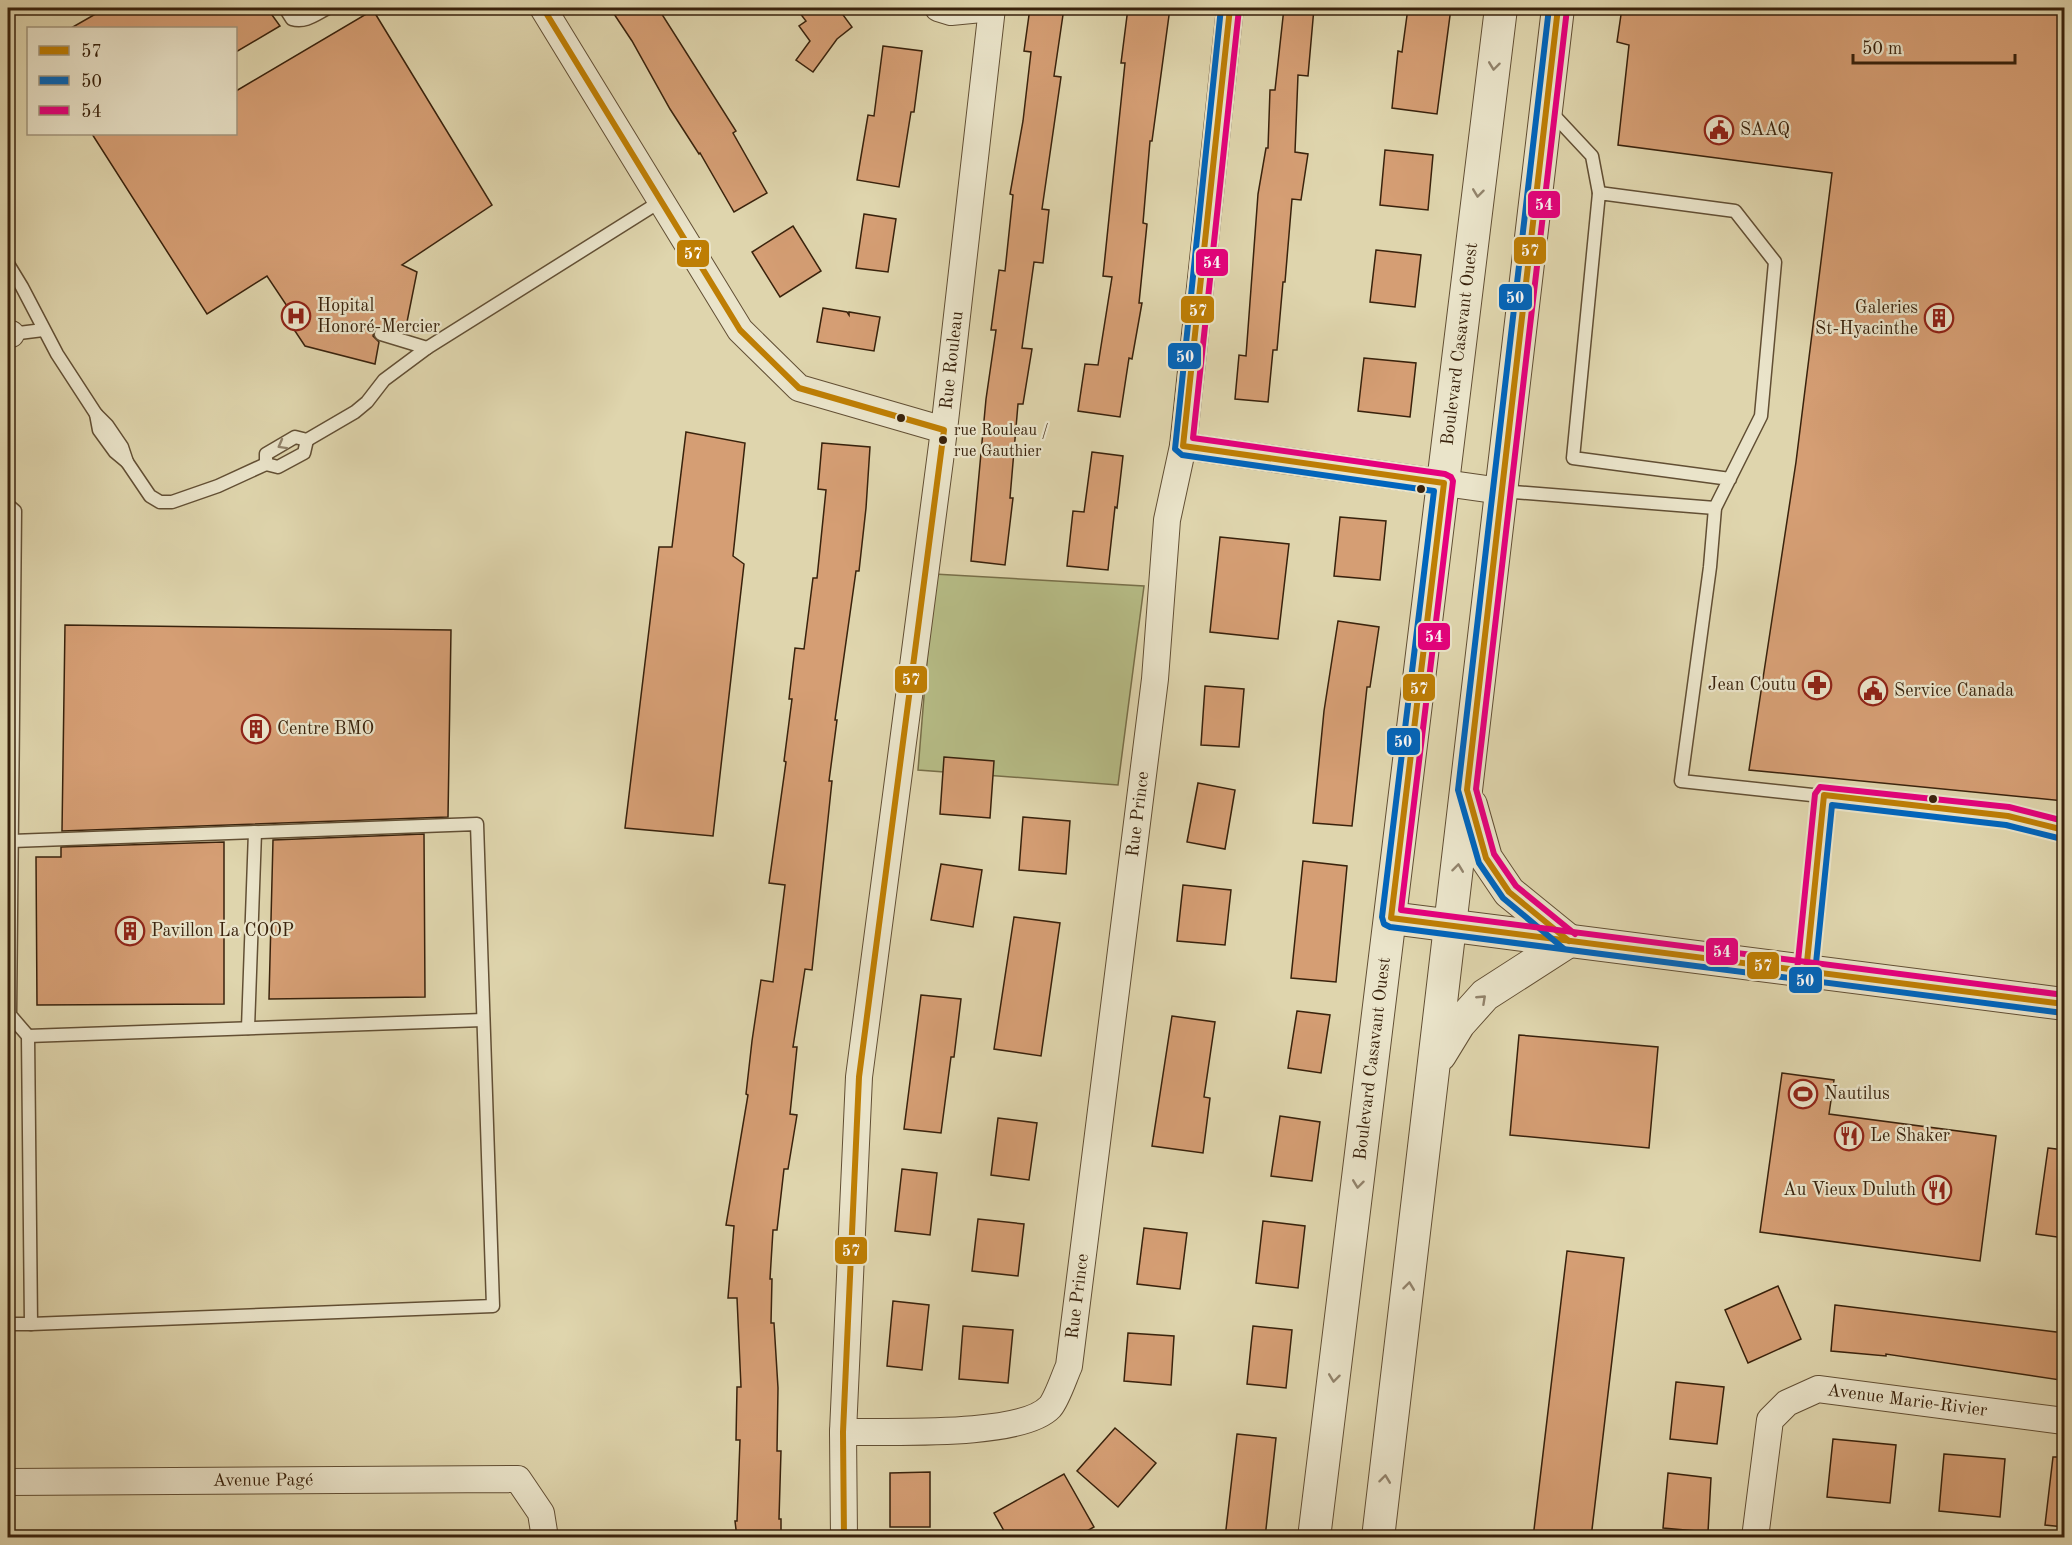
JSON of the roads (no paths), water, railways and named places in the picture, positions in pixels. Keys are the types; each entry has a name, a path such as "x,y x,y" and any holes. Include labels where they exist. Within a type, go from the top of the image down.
{"street":[{"path":"543,8 740,330 799,388 944,430"},
{"path":"938,8 951,12 992,8"},
{"name":"Rue Rouleau","path":"844,1538 843,1432 860,1077 944,430 992,8"},
{"name":"Rue Prince","path":"843,1432 983,1430 1032,1420 1050,1407 1069,1366 1155,679 1167,520 1183,446 1230,8"},
{"name":"Boulevard Casavant Ouest","path":"1314,1538 1501,8"},
{"path":"1378,1538 1558,8"},
{"path":"1183,446 1501,491"},
{"path":"1467,790 1486,858 1509,892 1569,941"},
{"path":"1391,918 2064,1004"},
{"path":"1435,1063 1459,1023 1485,995 1569,941"},
{"name":"Avenue Marie-Rivier","path":"1755,1538 1764,1450 1770,1420 1787,1403 1818,1389 2064,1421"},
{"name":"Avenue Pagé","path":"8,1482 518,1479 542,1513 545,1538"}],"lane":[{"path":"285,8 292,19 300,21 309,19 328,8"},
{"path":"1547,108 1593,156 1599,194 1573,458 1730,479"},
{"path":"1599,194 1735,211 1775,262 1761,416 1715,508 1710,567 1682,781 2008,816 2064,830"},
{"path":"266,464 266,454 295,437 307,440 355,412 367,402 384,380 427,348 661,201"},
{"path":"8,264 34,308 43,330 96,414 107,425 122,447 127,462 150,495 160,502 172,502 218,486 266,464 278,467 304,453 307,440"},
{"path":"9,334 43,330"},
{"path":"381,334 427,348"},
{"path":"1501,491 1715,508"},
{"path":"8,505 15,511 9,1015 28,1036 31,1324"},
{"path":"1806,972 1824,795"},
{"path":"8,1324 493,1306 477,824 12,841"},
{"path":"248,1028 255,832"},
{"path":"28,1036 483,1020"}],"place":[{"name":"SAAQ","path":"1719,130"},
{"name":"Hopital Honoré-Mercier","path":"296,316"},
{"name":"Galeries St-Hyacinthe","path":"1939,318"},
{"name":"rue Rouleau / rue Gauthier","path":"943,440"},
{"name":"Jean Coutu","path":"1817,685"},
{"name":"Service Canada","path":"1873,691"},
{"name":"Centre BMO","path":"256,729"},
{"name":"Pavillon La COOP","path":"130,931"},
{"name":"Nautilus","path":"1803,1094"},
{"name":"Le Shaker","path":"1849,1136"},
{"name":"Au Vieux Duluth","path":"1937,1190"}]}
